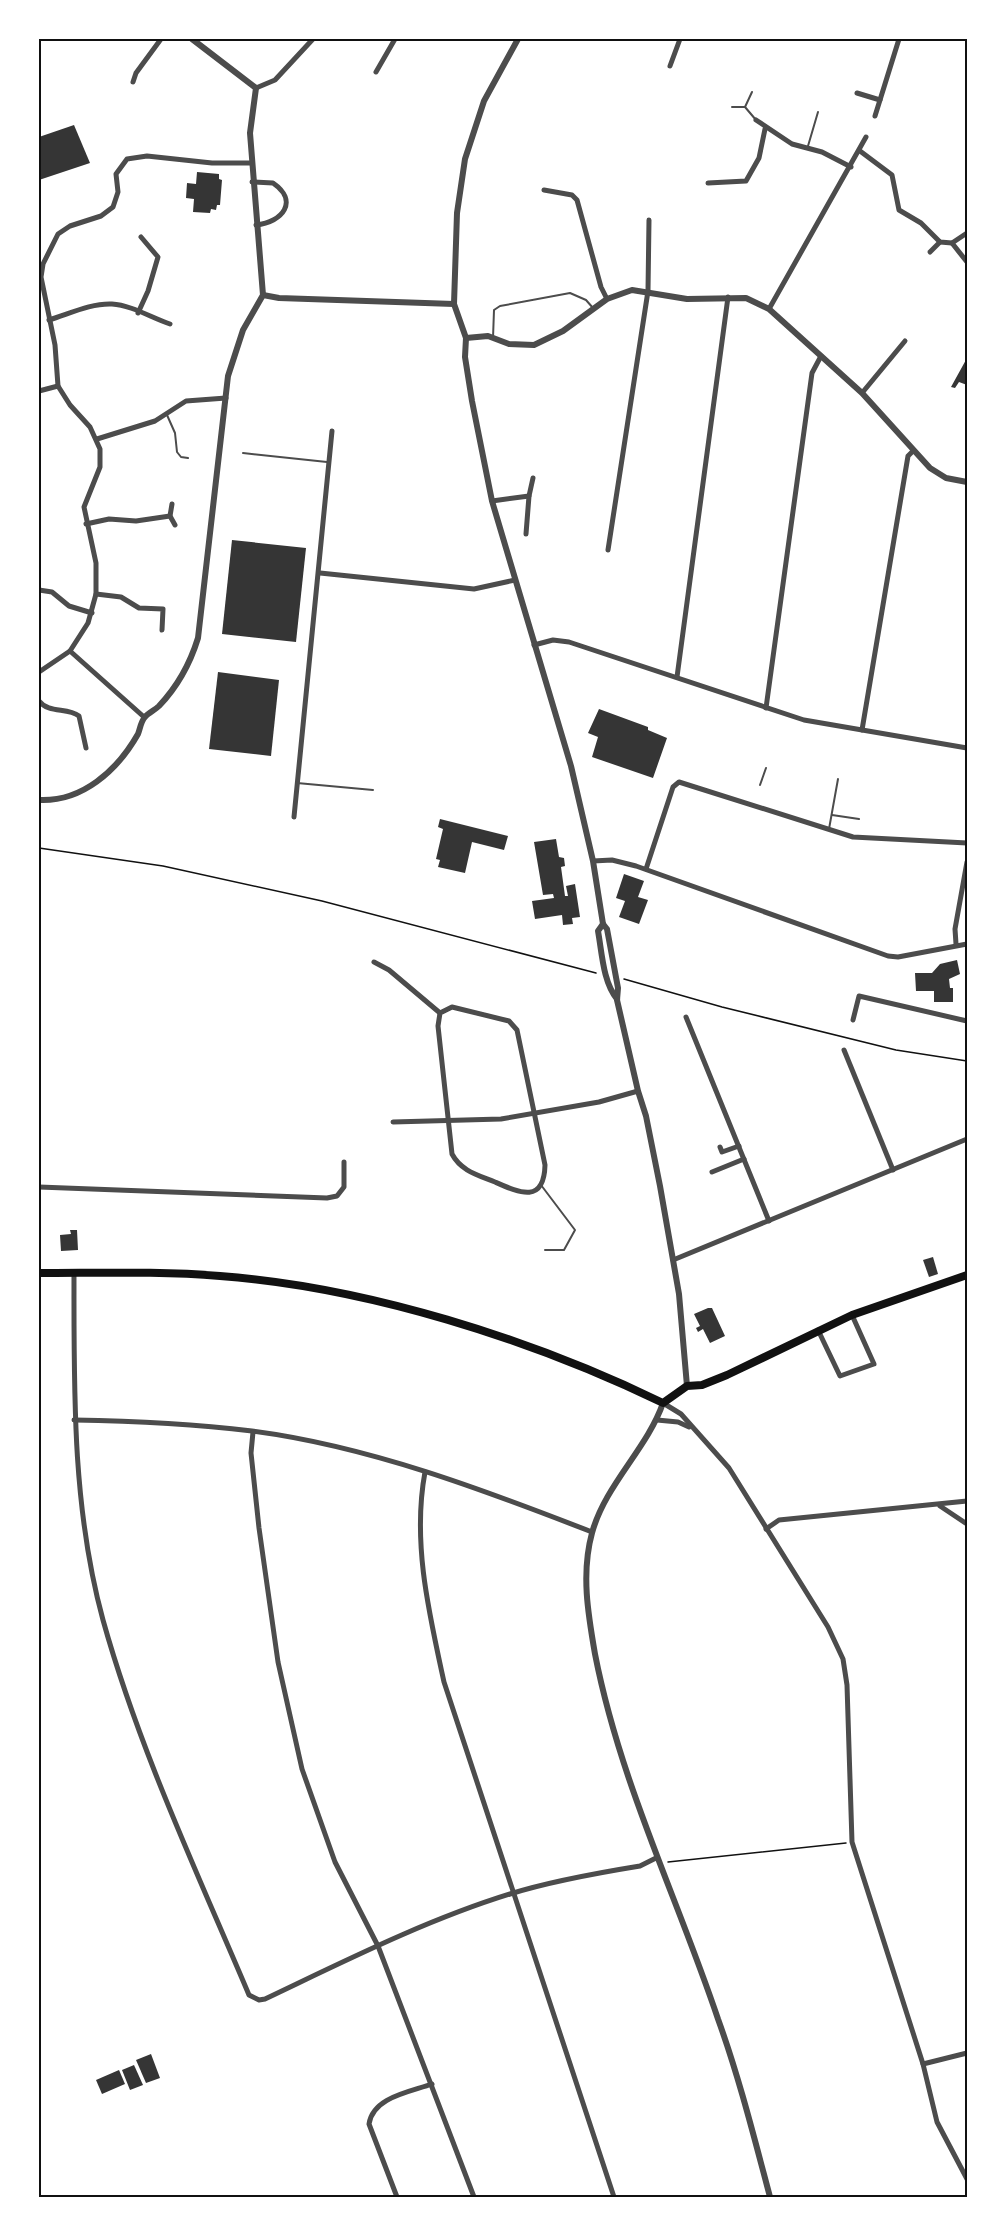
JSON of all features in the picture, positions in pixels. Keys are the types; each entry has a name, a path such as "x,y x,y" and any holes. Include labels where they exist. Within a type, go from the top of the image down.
{"main road":[{"path":"39,1273 222,1276 286,1283 345,1295 417,1312 539,1349 663,1403 687,1386 702,1385 818,1330 967,1275"}],"street":[{"path":"133,82 136,73 161,39"},
{"path":"192,39 256,88"},
{"path":"256,88 275,80 313,39"},
{"path":"376,72 395,39"},
{"path":"518,39 484,101 465,159 457,213 454,304 466,338 465,357 475,421 492,501 571,766 593,861 603,924 607,929 617,1000 646,1116 673,1260 687,1386"},
{"path":"670,66 680,39"},
{"path":"875,116 898,39"},
{"path":"39,800 73,797 104,776 126,751 138,733 144,717 157,708 175,688 193,655 198,638 232,357 243,330 263,295 251,163 250,123 256,88"},
{"path":"857,93 880,100"},
{"path":"756,120 765,129 807,149 822,152 851,167"},
{"path":"708,183 746,181 759,158 765,129"},
{"path":"769,309 866,137"},
{"path":"860,151 891,172 896,183 895,198 899,210 921,224 940,242 952,243 967,233"},
{"path":"39,672 70,651 81,636 92,613 96,594 96,563 84,507 100,467 100,449 97,439 58,386 55,345 41,277 51,248 64,229 101,216 113,207 118,192 116,174 127,159 147,156 212,163 251,163"},
{"path":"252,182 273,183 284,194 285,202 281,217 274,222 256,225"},
{"path":"544,190 572,195 578,200 601,287 607,299"},
{"path":"608,550 648,291 649,220"},
{"path":"138,313 148,291 158,257 141,237"},
{"path":"930,252 940,242"},
{"path":"952,243 967,262"},
{"path":"466,338 493,338 509,344 534,345 563,331 607,299 632,290 687,299 746,298 769,309 862,393 913,451 938,474 967,482"},
{"path":"263,295 279,298 454,304"},
{"path":"677,677 728,297"},
{"path":"49,320 115,304 170,324"},
{"path":"862,393 905,340"},
{"path":"766,708 812,373 821,356"},
{"path":"39,391 58,386"},
{"path":"97,439 167,416 186,401 226,398"},
{"path":"294,817 320,573 332,431"},
{"path":"862,730 908,456 913,451"},
{"path":"526,534 533,478"},
{"path":"492,501 529,496"},
{"path":"172,504 170,516 175,525"},
{"path":"86,524 109,519 136,520 170,516"},
{"path":"320,573 474,589 515,580"},
{"path":"39,590 52,592 69,606 92,613"},
{"path":"96,594 121,597 139,608 163,609"},
{"path":"162,630 163,609 167,602"},
{"path":"534,645 562,640 804,720 967,748"},
{"path":"70,651 144,717"},
{"path":"39,701 44,707 75,713 79,716 86,748"},
{"path":"646,869 675,783 682,782 853,837 967,843"},
{"path":"593,861 622,862 646,869 888,956 915,954 956,944 967,944"},
{"path":"956,944 955,928 967,862"},
{"path":"603,924 598,931 603,959 609,990 617,1000"},
{"path":"374,962 389,970 441,1014"},
{"path":"853,1020 859,996 967,1021"},
{"path":"452,1007 459,1007 509,1021 517,1030 535,1114 545,1165 545,1179 531,1192 520,1193 466,1171 457,1163 452,1154 448,1121 438,1026 441,1014 452,1007"},
{"path":"686,1017 769,1221"},
{"path":"844,1050 893,1170"},
{"path":"393,1122 501,1119 599,1102 638,1091"},
{"path":"673,1260 967,1139"},
{"path":"720,1148 722,1152 739,1146"},
{"path":"712,1172 744,1159"},
{"path":"39,1188 327,1198 337,1196 344,1187 344,1162"},
{"path":"74,1273 74,1420 86,1533 103,1618 131,1710 249,1995 259,2000 378,1946 512,1893 658,1861"},
{"path":"818,1330 840,1376 874,1364 852,1316"},
{"path":"770,2197 719,2020 623,1765 599,1673 586,1597 586,1570 592,1532 608,1500 657,1420 663,1403 681,1414 729,1468 828,1627 843,1659 848,1685 852,1842 923,2064 937,2122 967,2179"},
{"path":"74,1420 162,1423 253,1432 334,1448 425,1472 495,1494 592,1532"},
{"path":"657,1420 685,1424 693,1430"},
{"path":"253,1432 251,1453 256,1507 274,1640 302,1769 335,1862 378,1946 474,2197"},
{"path":"425,1472 421,1536 426,1596 444,1682 614,2197"},
{"path":"766,1529 779,1520 967,1501"},
{"path":"939,1505 967,1524"},
{"path":"923,2064 967,2053"},
{"path":"397,2197 369,2124 370,2116 375,2108 384,2101 432,2084"}],"lane":[{"path":"745,107 752,92"},
{"path":"732,107 745,107 756,120"},
{"path":"807,149 818,112"},
{"path":"493,338 494,310 500,306 570,293 586,300 593,308"},
{"path":"167,416 175,433 177,452 181,457 188,458"},
{"path":"243,453 329,463"},
{"path":"760,785 766,768"},
{"path":"829,831 838,779"},
{"path":"297,783 373,790"},
{"path":"753,806 756,798"},
{"path":"832,815 860,819"},
{"path":"541,1185 575,1230 564,1250 545,1250"}],"path":[{"path":"39,848 163,866 322,901 604,975"},
{"path":"615,977 896,1050 967,1061"},
{"path":"658,1861 852,1842"}],"building":[{"path":"74,125 90,163 39,180 39,137"},
{"path":"197,172 219,174 219,179 222,180 220,205 217,205 216,210 211,209 210,213 193,212 194,199 186,198 187,183 196,184"},
{"path":"967,358 967,385 959,382 955,388 951,387"},
{"path":"232,540 306,548 296,642 222,634"},
{"path":"218,672 279,680 271,756 209,749"},
{"path":"599,709 648,727 648,730 667,738 653,778 592,757 598,737 588,733"},
{"path":"440,819 508,836 504,850 472,842 465,873 438,867 440,860 436,859 443,829 438,827"},
{"path":"556,839 559,857 564,858 565,866 561,867 565,896 568,896 566,886 575,884 580,917 572,918 573,924 563,925 562,915 535,919 532,901 554,898 553,894 543,895 534,842"},
{"path":"624,874 644,881 638,897 648,900 639,924 619,917 625,901 616,898"},
{"path":"957,960 960,974 949,979 950,988 953,988 953,1002 934,1002 934,991 916,991 915,973 932,973 940,964"},
{"path":"70,1230 77,1230 78,1250 61,1251 60,1235 71,1234"},
{"path":"933,1257 938,1274 929,1277 923,1260"},
{"path":"712,1308 725,1336 710,1343 703,1329 698,1332 696,1328 700,1326 694,1314"},
{"path":"151,2054 160,2078 146,2083 136,2060"},
{"path":"134,2065 143,2085 130,2090 122,2070"},
{"path":"119,2070 125,2084 102,2094 96,2080"}]}
